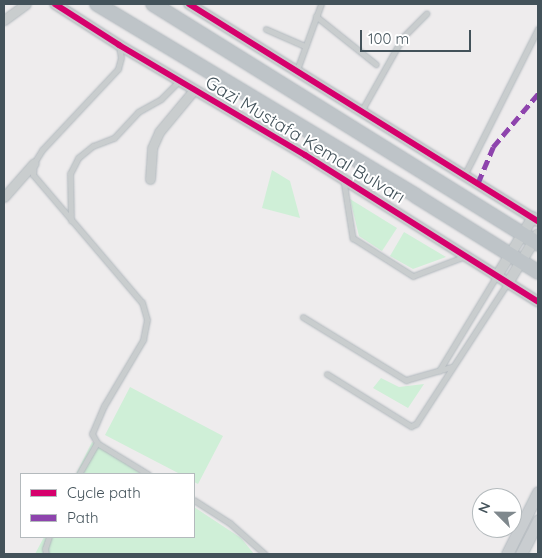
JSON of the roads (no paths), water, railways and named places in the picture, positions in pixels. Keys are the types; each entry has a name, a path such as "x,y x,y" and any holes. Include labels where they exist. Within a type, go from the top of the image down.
{"highway":[{"name":"Gazi Mustafa Kemal Bulvarı","path":"97,4 538,272"},
{"name":"Gazi Mustafa Kemal Bulvarı","path":"153,4 533,238"}],"main road":[{"path":"507,554 538,492"},
{"path":"521,554 538,520"}],"street":[{"path":"4,20 26,4"},
{"name":"Gazi Mustafa Kemal Bulvarı","path":"55,4 118,45 344,180 538,302"},
{"path":"189,4 536,219 533,238 497,276"},
{"path":"150,179 152,148 159,132 194,90"},
{"path":"4,197 34,162"},
{"path":"508,283 516,258"}],"lane":[{"path":"297,70 321,4"},
{"path":"362,110 402,37 426,14"},
{"path":"316,16 376,64"},
{"path":"266,29 305,46"},
{"path":"465,174 538,29"},
{"path":"118,45 121,58 118,69 42,150 34,162 33,175 142,303 147,320 143,340 104,406 92,434 97,443 146,473"},
{"path":"72,221 70,174 78,158 93,146 114,138 138,112 161,98 179,81"},
{"path":"344,180 353,238 413,276 465,256"},
{"path":"439,371 497,276"},
{"path":"327,374 411,426 416,424 451,367 508,283"},
{"path":"303,318 406,380 451,367"},
{"path":"80,473 97,443"},
{"path":"195,501 230,523 265,554"},
{"path":"46,554 45,549 49,538"}]}
